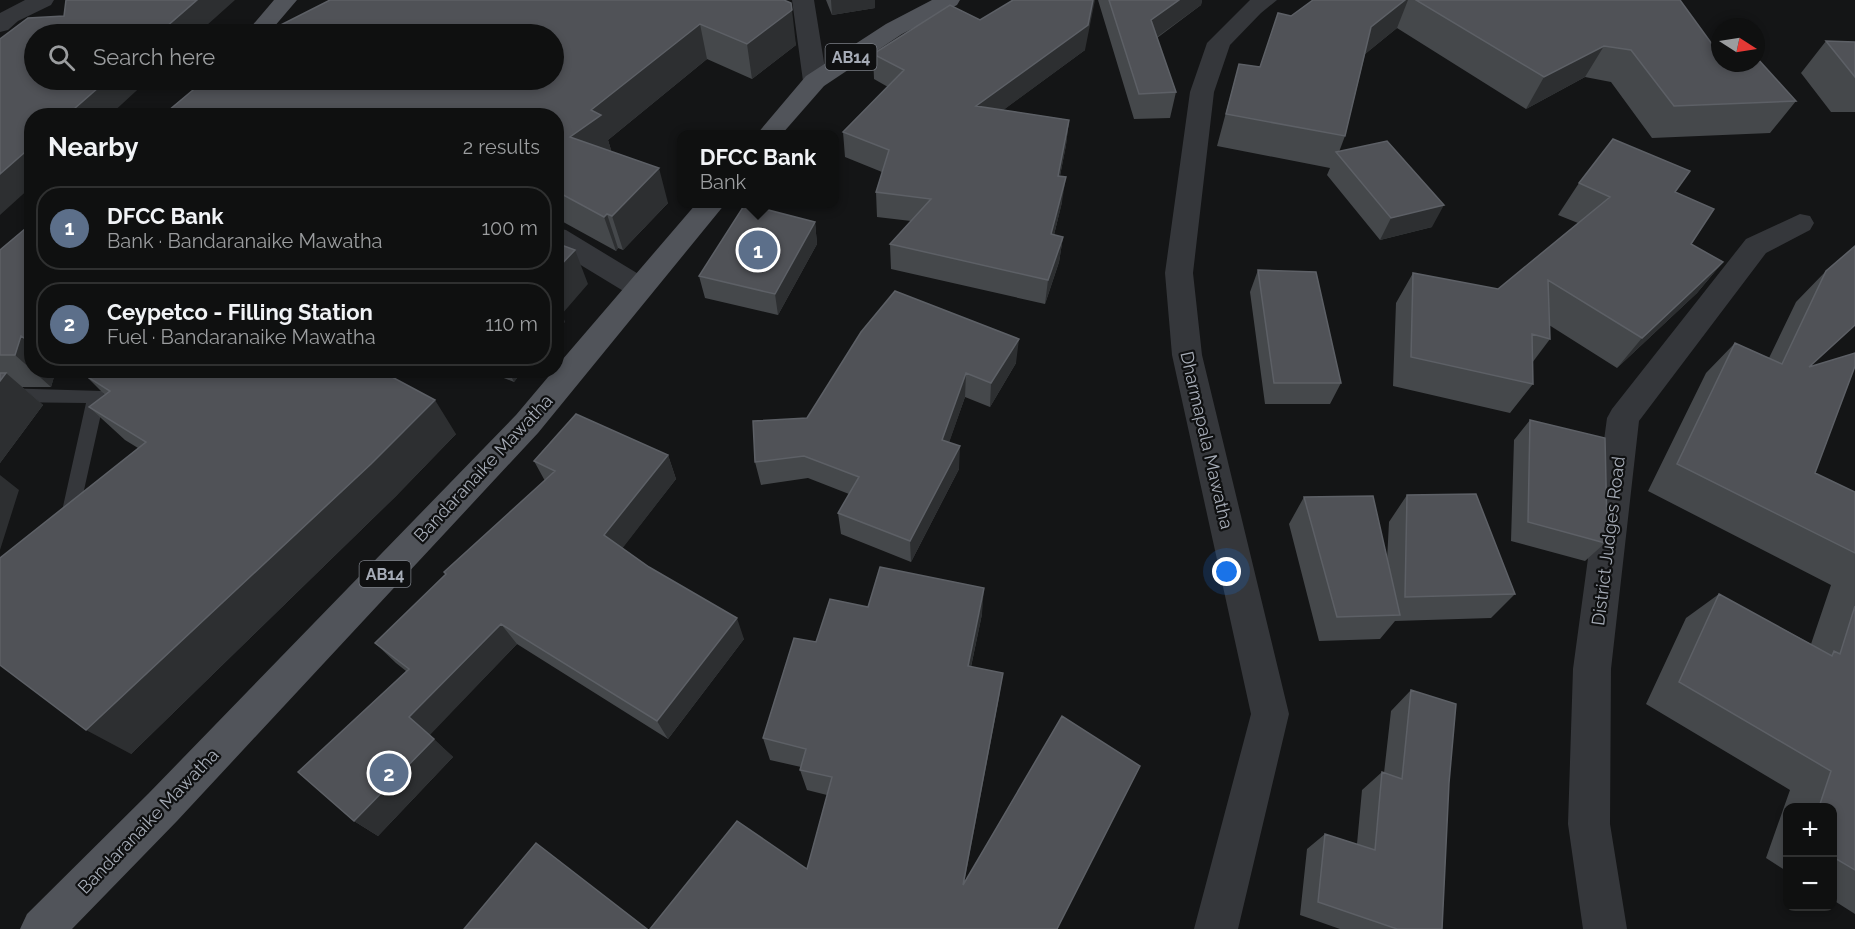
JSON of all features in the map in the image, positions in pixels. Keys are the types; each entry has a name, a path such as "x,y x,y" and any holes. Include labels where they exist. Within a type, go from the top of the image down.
{"main road":[{"path":"265,24 286,0"},
{"name":"AB14","path":"773,130 814,81 894,29 949,0"},
{"name":"Bandaranaike Mawatha","path":"42,929 163,807 527,424 708,208"}],"street":[{"path":"0,26 10,16 43,0"},
{"path":"803,0 814,81"},
{"name":"Dharmapala Mawatha","path":"1216,929 1270,714 1187,355 1179,273 1202,92 1219,43 1253,8 1266,0"},
{"name":"District Judges Road","path":"1605,929 1589,824 1592,669 1623,418 1756,246 1800,223"},
{"path":"564,242 640,288"}],"lane":[{"path":"0,395 96,396 70,511"}],"building":[{"path":"66,0 197,0 169,24 24,24 24,90 96,90 75,108 24,108 24,153 0,174 0,39 28,18 64,16"},
{"path":"330,0 784,0 791,3 792,10 747,44 700,24 591,110 601,115 570,137 659,168 612,216 607,214 604,217 564,195 564,108 172,108 193,90 564,90 564,24 283,24"},
{"path":"1013,0 1093,0 1088,25 976,106 1069,120 1058,176 1066,177 1051,234 1063,237 1048,280 890,244 931,199 876,192 889,150 843,132 904,70 873,54 950,5 980,20"},
{"path":"1109,0 1179,0 1151,20 1176,92 1139,94"},
{"path":"1313,0 1405,0 1371,27 1345,136 1226,114 1239,64 1260,67 1278,13 1291,16"},
{"path":"1416,0 1680,0 1711,43 1711,72 1765,72 1765,67 1796,101 1674,106 1631,50 1604,46 1544,77"},
{"path":"1826,41 1855,42 1855,77"},
{"path":"1613,139 1690,171 1675,192 1714,209 1691,244 1723,262 1642,338 1548,280 1550,339 1532,334 1533,384 1411,357 1413,273 1498,289 1610,197 1579,183"},
{"path":"1387,141 1444,205 1391,218 1336,152"},
{"path":"742,208 761,208 815,222 775,294 699,276"},
{"path":"24,230 24,338 21,336 15,355 0,355 0,250"},
{"path":"564,246 575,250 564,262"},
{"path":"1855,246 1855,325 1809,367 1855,353 1855,366 1815,473 1855,492 1855,553 1677,464 1735,343 1782,364 1826,271"},
{"path":"1258,270 1316,272 1341,383 1274,383"},
{"path":"895,291 1019,339 991,383 966,373 942,440 960,446 910,541 838,513 859,477 804,456 755,462 753,421 807,418 861,332"},
{"path":"0,373 6,373 0,381"},
{"path":"89,378 394,378 435,400 371,464 86,730 0,665 0,558 146,442 89,407 110,391"},
{"path":"576,414 668,455 604,535 649,567 737,618 657,721 501,624 409,717 434,739 354,821 298,772 409,669 375,643 446,574 444,572 555,471 534,461"},
{"path":"1530,420 1605,438 1607,527 1605,543 1528,522"},
{"path":"1476,494 1515,594 1405,597 1407,495"},
{"path":"1373,496 1400,615 1337,617 1304,497"},
{"path":"880,567 984,588 968,666 1003,673 963,885 1062,716 1140,766 1057,929 650,929 737,821 807,869 832,777 800,770 806,749 763,738 794,638 816,642 830,599 868,607"},
{"path":"1719,594 1832,656 1834,651 1840,654 1855,606 1855,870 1837,859 1837,803 1820,803 1831,771 1679,682"},
{"path":"1411,690 1456,704 1449,783 1442,929 1397,929 1318,902 1325,834 1375,850 1382,772 1402,779"},
{"path":"536,843 647,929 464,929"}],"place":[{"name":"DFCC Bank","path":"758,250"},
{"name":"Ceypetco - Filling Station","path":"389,773"}]}
